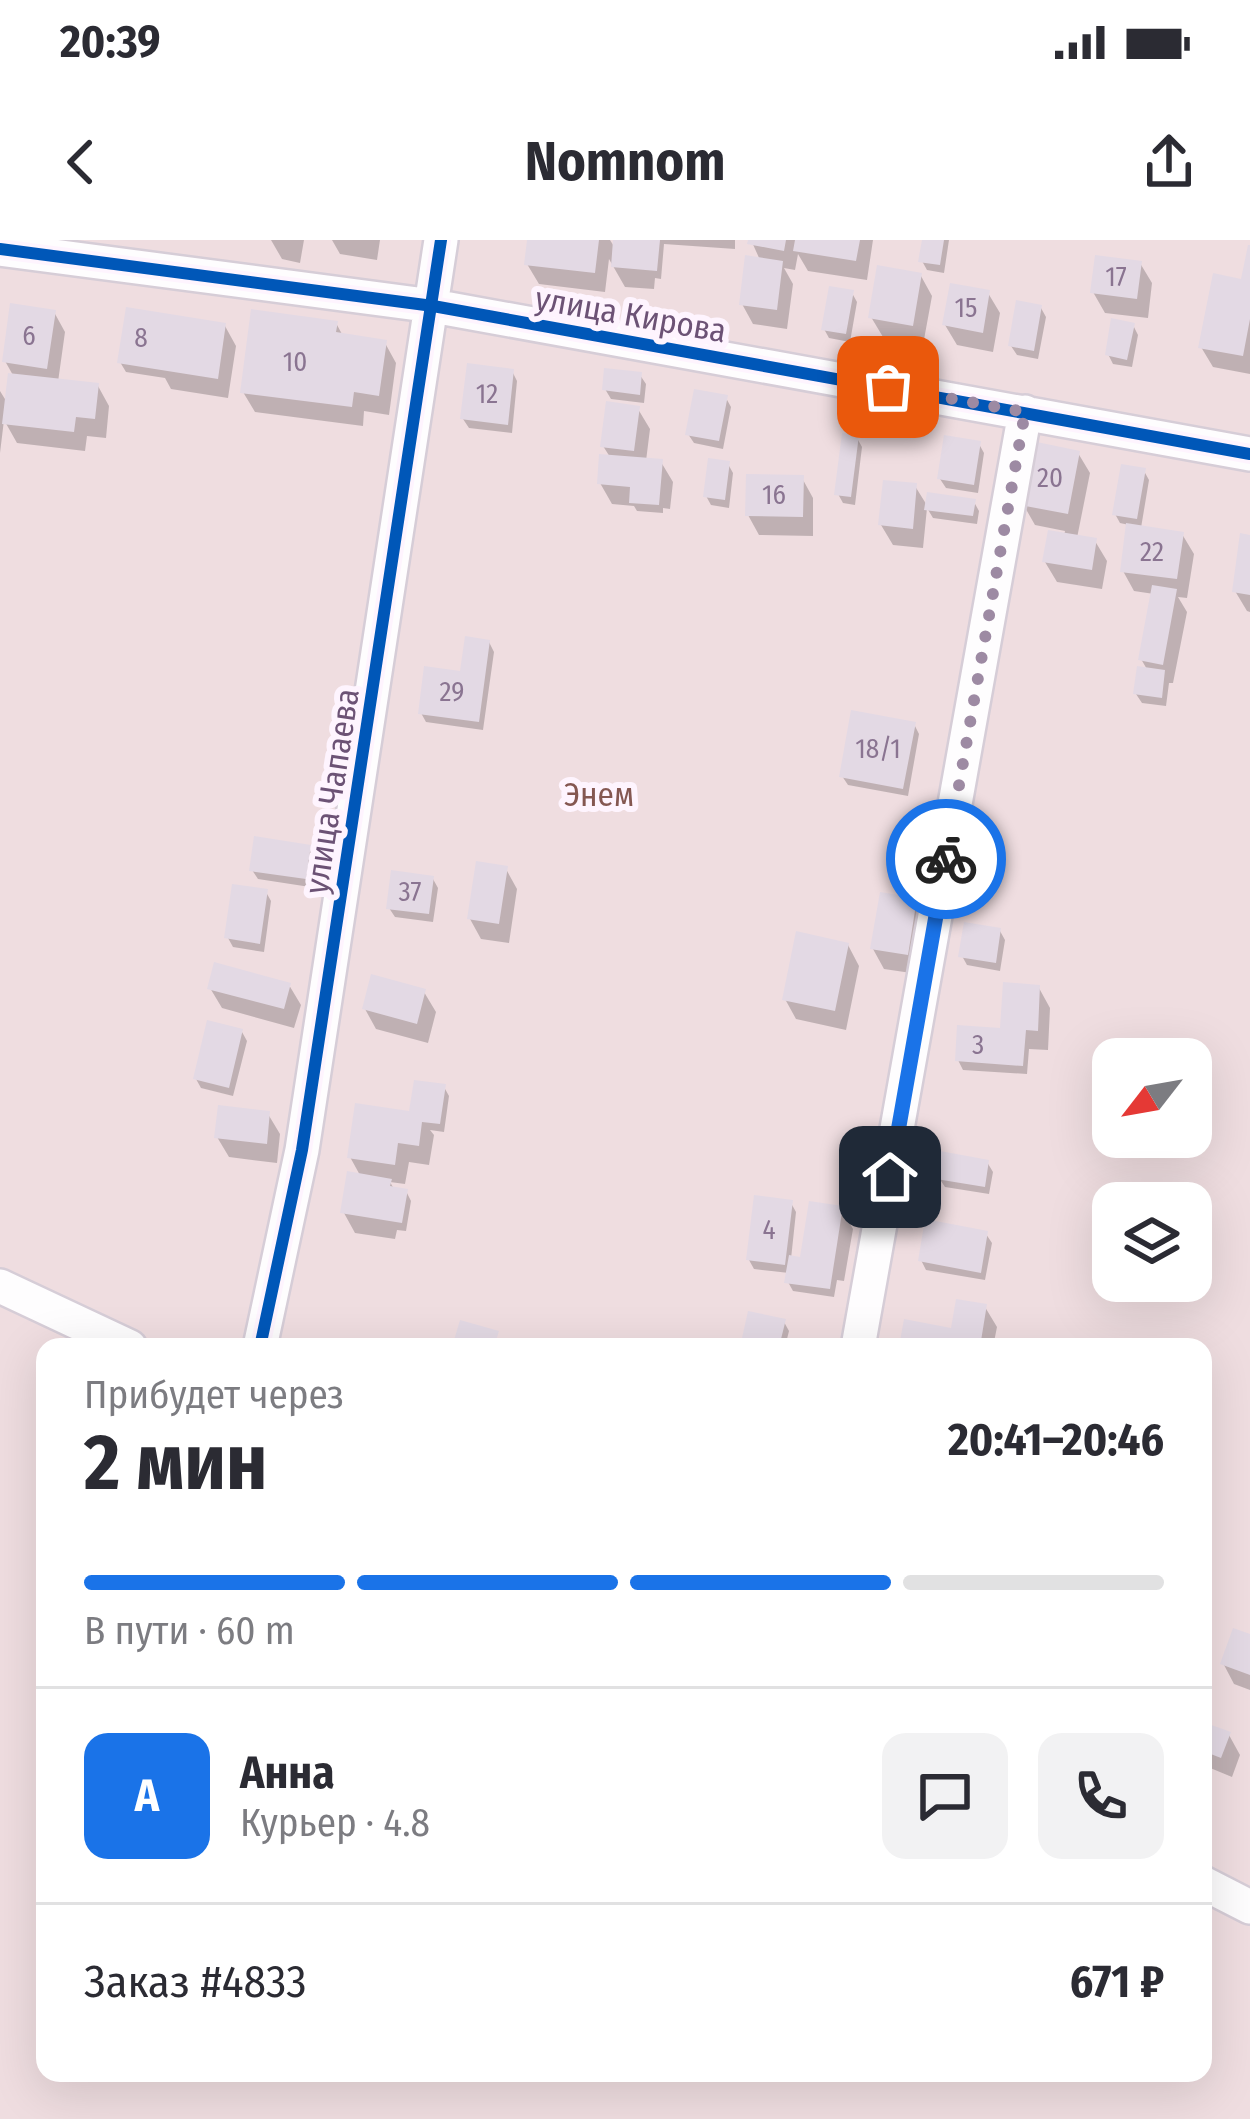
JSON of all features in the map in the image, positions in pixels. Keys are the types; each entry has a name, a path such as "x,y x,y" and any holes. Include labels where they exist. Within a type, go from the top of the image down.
{"street":[{"name":"улица Чапаева","path":"262,1338 302,1150 442,240"},
{"name":"улица Кирова","path":"0,249 433,306 1250,454"},
{"path":"860,1338 1025,412"},
{"path":"0,1286 111,1338"},
{"path":"1212,1888 1250,1907"}],"green space":[{"name":"Энем","path":"0,240 1250,240 1250,2119 0,2119"}],"building":[{"path":"527,240 599,240 595,273 524,265"},
{"path":"613,240 660,240 657,271 611,267"},
{"path":"748,240 786,240 784,251 747,244"},
{"path":"795,240 860,240 856,261 793,251"},
{"path":"922,240 944,240 940,265 918,262"},
{"path":"1248,245 1250,319 1243,356 1198,348 1213,273 1241,279"},
{"path":"745,255 783,261 777,310 739,305"},
{"path":"1095,255 1142,261 1137,299 1090,293"},
{"path":"877,265 922,273 913,326 868,318"},
{"path":"950,283 990,290 983,333 942,325"},
{"path":"829,286 854,290 846,334 821,330"},
{"path":"1016,300 1042,305 1034,351 1008,346"},
{"path":"10,303 56,310 47,369 2,362"},
{"path":"126,307 226,323 218,379 117,363"},
{"path":"251,309 338,321 336,332 387,340 379,396 354,392 352,407 240,393"},
{"path":"1111,318 1135,323 1127,360 1105,355"},
{"path":"467,363 514,369 508,425 460,419"},
{"path":"604,368 642,372 640,395 602,390"},
{"path":"8,373 99,383 95,419 76,417 74,432 2,424"},
{"path":"694,389 728,395 719,441 685,435"},
{"path":"606,401 640,406 634,451 600,447"},
{"path":"842,433 859,435 851,497 834,495"},
{"path":"944,435 981,441 974,485 937,479"},
{"path":"1032,441 1080,451 1068,514 1020,505"},
{"path":"599,454 663,459 659,505 629,503 630,487 597,484"},
{"path":"708,458 730,461 725,500 703,497"},
{"path":"1121,464 1146,468 1137,519 1112,515"},
{"path":"746,474 804,475 803,517 745,516"},
{"path":"883,480 917,483 913,529 878,525"},
{"path":"927,492 976,499 973,516 924,510"},
{"path":"1126,523 1184,532 1177,579 1120,572"},
{"path":"1048,530 1097,538 1092,570 1042,562"},
{"path":"1240,533 1250,535 1250,595 1232,592"},
{"path":"1152,585 1177,589 1163,665 1138,660"},
{"path":"465,636 490,640 479,722 418,714 424,666 460,671"},
{"path":"1137,666 1165,670 1162,698 1133,694"},
{"path":"851,710 916,722 903,789 839,777"},
{"path":"254,836 311,845 306,879 249,871"},
{"path":"476,861 508,866 499,924 467,919"},
{"path":"391,870 434,876 429,914 386,909"},
{"path":"232,884 268,889 260,944 224,938"},
{"path":"880,892 917,898 908,955 870,949"},
{"path":"964,922 1001,928 996,963 958,957"},
{"path":"796,931 849,943 835,1011 782,1000"},
{"path":"214,962 291,983 284,1009 207,989"},
{"path":"371,974 426,989 417,1024 362,1009"},
{"path":"1003,982 1040,985 1038,1031 1026,1030 1023,1066 955,1061 957,1025 1000,1028"},
{"path":"207,1020 243,1029 229,1088 193,1079"},
{"path":"414,1080 446,1084 440,1124 422,1122 419,1146 398,1143 395,1165 347,1158 355,1103 409,1111"},
{"path":"218,1105 270,1111 267,1144 214,1138"},
{"path":"940,1151 989,1160 985,1187 936,1179"},
{"path":"347,1171 392,1179 390,1186 408,1189 402,1223 340,1213"},
{"path":"754,1195 793,1200 785,1265 746,1260"},
{"path":"809,1201 843,1206 830,1289 784,1283 789,1255 800,1257"},
{"path":"925,1219 988,1231 981,1273 918,1261"},
{"path":"956,1299 987,1304 981,1338 901,1338 904,1319 951,1328"},
{"path":"748,1311 786,1319 781,1338 742,1338"},
{"path":"460,1320 499,1331 497,1338 455,1338"},
{"path":"1233,1628 1250,1634 1250,1675 1220,1664"},
{"path":"1212,1725 1231,1732 1221,1758 1212,1754"}],"cycle path":[{"path":"262,1338 302,1150 441,240"},
{"path":"0,249 433,306 1250,454"}],"way so far":[{"path":"888,387 1025,412 946,859"}],"route":[{"path":"890,1177 946,859"}]}
